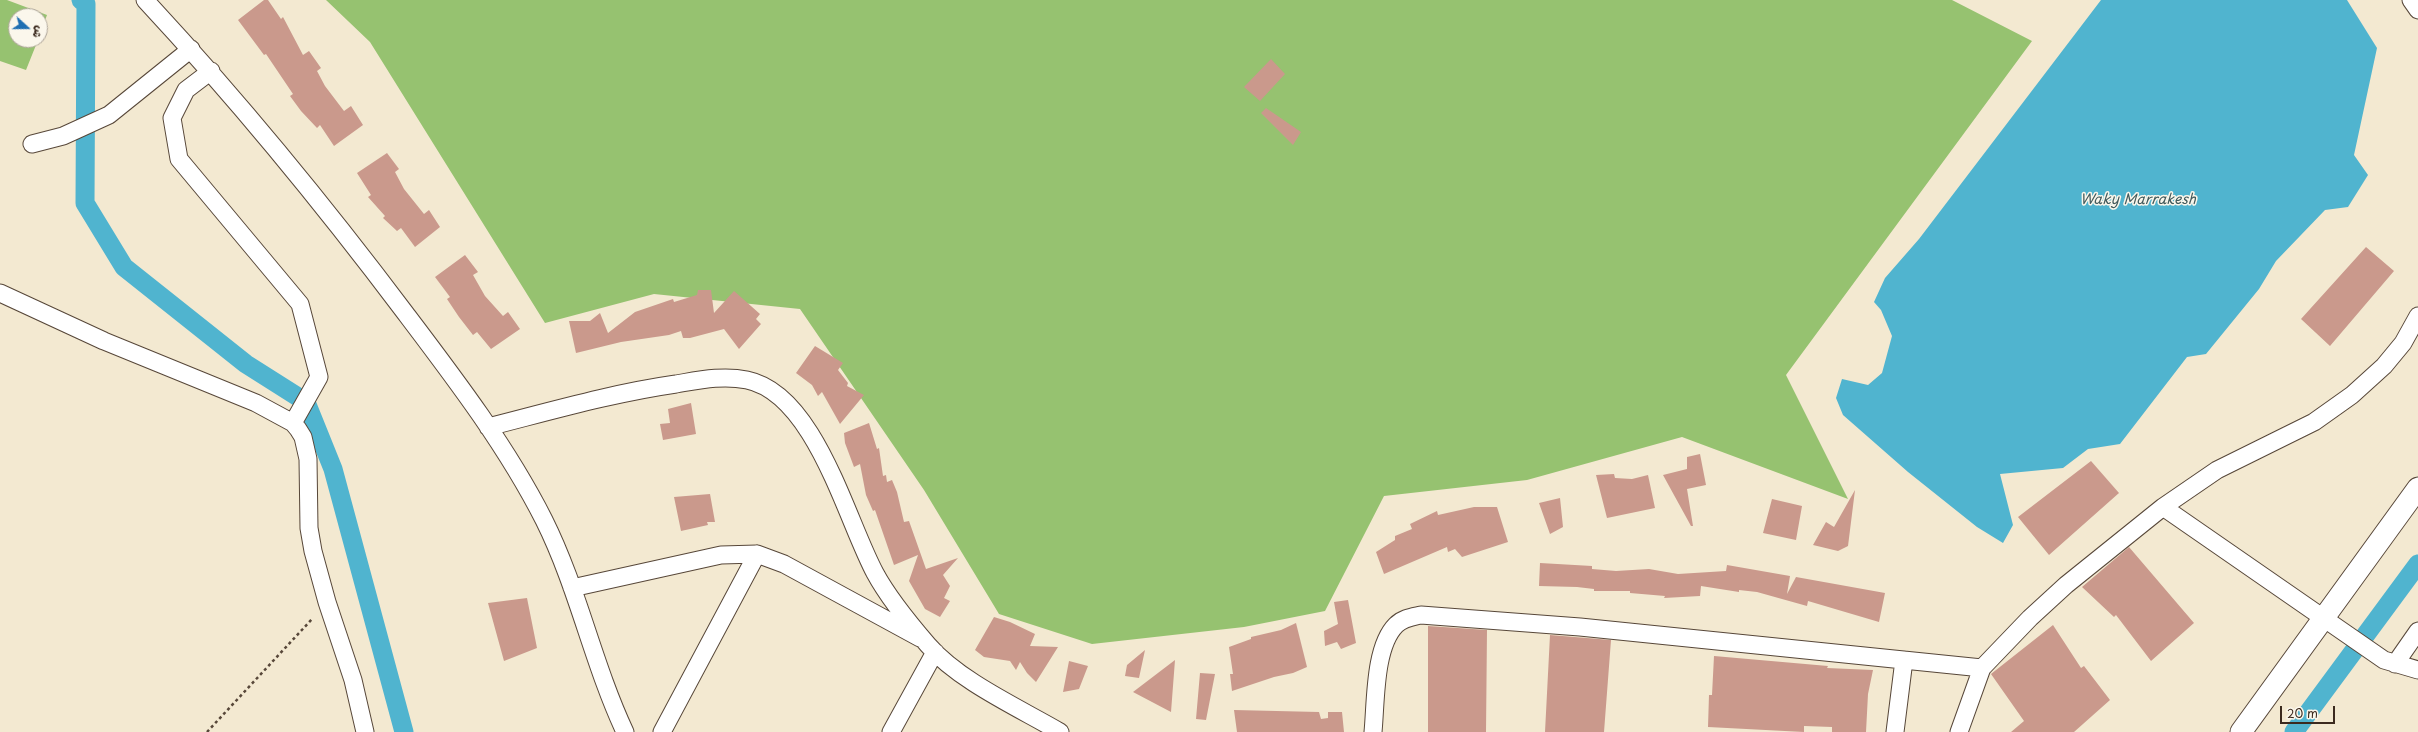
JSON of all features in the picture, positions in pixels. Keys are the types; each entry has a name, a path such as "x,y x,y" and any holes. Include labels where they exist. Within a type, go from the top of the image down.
{"street":[{"path":"145,0 211,71 353,244 488,427 544,520 572,588 612,702 625,732"},
{"path":"2411,0 2418,10"},
{"path":"32,144 63,136 109,115 191,49"},
{"path":"211,71 186,90 172,118 179,159 300,304 319,377 293,423"},
{"path":"0,293 104,341 256,403 293,423 303,437 308,458 310,528 326,602 344,648 365,732"},
{"path":"1959,732 1982,668 2030,618 2066,585 2163,507 2217,470 2314,422 2352,395 2384,366 2403,343 2418,316"},
{"path":"488,427 621,394 712,378 749,380 763,386 787,403 802,421 820,451 846,504 874,571 889,597 930,647 960,673 1060,732"},
{"path":"2241,732 2331,623 2418,488"},
{"path":"2163,507 2389,662 2418,670"},
{"path":"572,588 721,555 757,554 784,564 930,647"},
{"path":"662,732 757,554"},
{"path":"1374,732 1379,668 1386,642 1396,625 1410,617 1421,615 1580,627 1982,668"},
{"path":"2389,662 2418,631"},
{"path":"891,732 930,647"},
{"path":"1895,732 1904,660"}],"path":[{"path":"207,732 300,633 326,602"}],"green space":[{"path":"0,0 7,0 28,8 8,8 8,48 35,48 26,70 0,61"},
{"path":"326,0 1952,0 2032,41 1786,375 1848,499 1682,437 1527,480 1384,496 1325,611 1244,627 1092,644 999,614 924,490 800,309 654,294 545,323 370,42"}],"water":[{"name":"Waky Marrakesh","path":"2101,0 2347,0 2377,48 2354,155 2368,175 2348,207 2325,210 2276,261 2259,289 2206,354 2187,357 2120,444 2088,449 2063,468 2000,474 2013,525 2003,543 1977,527 1908,472 1843,415 1836,398 1842,379 1868,385 1882,373 1892,336 1881,310 1874,302 1885,278 1919,239"}],"building":[{"path":"264,0 268,0 281,19 283,17 303,55 309,51 321,68 317,71 325,86 344,111 351,106 363,125 334,146 320,125 317,128 301,111 290,96 293,94 266,54 264,55 238,20"},
{"path":"1271,59 1285,74 1260,101 1244,87"},
{"path":"1266,108 1301,132 1293,145 1261,113"},
{"path":"387,153 399,169 395,172 404,189 424,214 429,210 440,227 415,247 401,228 397,231 383,218 385,216 368,197 371,195 357,173"},
{"path":"2366,247 2394,271 2330,346 2301,319"},
{"path":"465,255 478,272 473,275 485,296 503,316 508,312 520,329 491,349 477,332 473,335 459,317 447,299 450,297 435,277"},
{"path":"698,290 711,290 714,313 734,291 760,314 756,319 761,324 739,349 724,329 690,338 683,338 681,331 669,335 621,342 576,353 569,321 590,321 600,313 608,333 635,312 673,299 674,302 697,295"},
{"path":"815,346 843,363 838,370 848,383 847,386 864,395 840,424 822,392 818,396 812,385 796,373"},
{"path":"691,403 696,434 663,440 660,424 670,423 668,409"},
{"path":"869,423 877,449 879,448 883,476 886,475 887,482 892,480 897,492 904,522 909,521 926,569 958,558 943,575 950,586 944,598 950,601 940,617 925,609 909,581 918,555 894,565 875,510 873,511 866,495 860,464 854,467 845,443 844,433"},
{"path":"1700,454 1706,485 1687,489 1693,526 1691,526 1663,475 1687,469 1687,457"},
{"path":"2091,461 2119,493 2049,555 2018,517"},
{"path":"1614,474 1615,478 1632,479 1648,475 1655,508 1607,518 1596,475"},
{"path":"1855,490 1848,546 1838,551 1813,545 1826,522 1834,527"},
{"path":"710,494 715,522 707,522 708,525 681,531 674,497"},
{"path":"1560,498 1563,527 1550,534 1539,503"},
{"path":"1772,499 1802,506 1796,540 1763,533"},
{"path":"1474,507 1497,507 1508,542 1462,557 1455,549 1448,552 1447,547 1384,574 1376,552 1395,540 1395,536 1412,529 1410,524 1437,511 1438,515"},
{"path":"2129,547 2194,623 2151,661 2116,615 2114,617 2082,587"},
{"path":"1540,563 1592,566 1592,569 1616,571 1649,569 1678,574 1726,571 1727,565 1790,576 1787,594 1796,577 1885,593 1879,622 1808,601 1807,606 1757,592 1739,590 1739,592 1701,586 1700,596 1664,598 1665,596 1630,593 1630,591 1594,591 1594,589 1577,587 1539,586"},
{"path":"527,598 537,648 504,661 488,603"},
{"path":"1348,600 1356,643 1341,649 1337,642 1325,646 1324,631 1338,624 1334,602"},
{"path":"994,617 1010,622 1035,634 1030,646 1058,647 1036,682 1027,673 1020,662 1016,670 1010,661 984,657 975,650"},
{"path":"1296,623 1307,667 1293,673 1274,677 1232,691 1230,674 1233,674 1229,647 1251,639 1251,637 1281,630"},
{"path":"2053,625 2081,668 2084,666 2110,700 2074,732 2011,732 2024,721 1991,674"},
{"path":"1428,626 1487,630 1486,732 1428,732"},
{"path":"1550,635 1611,640 1604,732 1545,732"},
{"path":"1145,650 1139,678 1125,676 1127,665"},
{"path":"1714,656 1828,666 1827,668 1873,670 1868,694 1866,732 1832,732 1832,727 1804,726 1804,732 1708,727 1709,695 1712,695"},
{"path":"1175,660 1171,712 1133,692"},
{"path":"1069,661 1088,666 1079,689 1063,692"},
{"path":"1200,673 1215,674 1206,720 1196,719"},
{"path":"1234,710 1319,712 1321,719 1328,718 1328,712 1342,712 1344,732 1237,732"}],"waterway":[{"path":"81,0 86,4 85,203 124,267 246,364 306,402 333,469 404,732"},
{"path":"2294,732 2418,564"}]}
